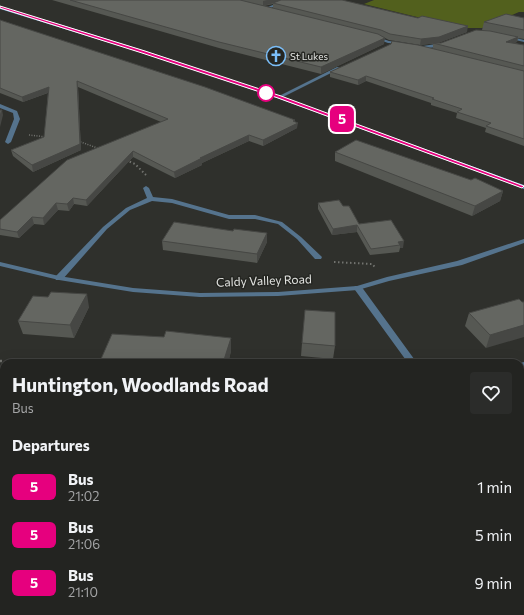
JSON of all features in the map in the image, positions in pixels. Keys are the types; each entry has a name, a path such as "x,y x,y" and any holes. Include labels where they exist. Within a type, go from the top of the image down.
{"main road":[{"path":"0,8 144,52 279,97 524,186"}],"street":[{"path":"265,9 288,0"},
{"path":"258,7 273,11"},
{"path":"372,36 388,44 418,47 429,47 445,44"},
{"path":"505,36 524,41"},
{"path":"418,47 433,51"},
{"path":"279,97 347,65"},
{"path":"0,106 15,112 17,119 8,142"},
{"path":"146,188 151,199"},
{"path":"59,278 104,228 128,209 151,199 172,201 229,217 255,217 280,223 300,238 318,256"},
{"name":"Caldy Valley Road","path":"0,264 59,278 133,290 200,295 278,294 358,288 387,278 459,263 524,240"},
{"path":"358,288 410,359"}],"path":[{"path":"11,133 50,137"},
{"path":"78,141 106,152"},
{"path":"121,158 135,164 148,176 146,188"},
{"path":"318,256 336,263 372,264 387,278"}],"green space":[{"path":"374,0 524,0 524,12 519,12 482,28 462,28 364,4"}],"building":[{"path":"70,0 240,0 378,34 385,38 321,67 219,42"},
{"path":"281,0 342,0 418,18 422,16 468,26 439,37 421,39 390,34 381,30 273,3"},
{"path":"506,14 524,18 524,30 484,22"},
{"path":"0,20 205,87 295,120 293,121 298,123 263,140 249,135 174,172 133,151 86,200 73,198 67,204 56,203 43,218 32,217 17,232 0,229 0,220 67,160 168,119 77,81 80,144 32,165 11,150 44,137 49,87 22,97 0,88"},
{"path":"476,30 490,31 518,37 506,42 524,45 524,66 433,43 441,43"},
{"path":"392,41 418,45 524,71 524,139 486,126 491,123 457,112 462,109 432,99 434,98 366,76 358,80 330,72 391,44"},
{"path":"356,140 471,180 475,178 503,191 475,206 335,152"},
{"path":"339,200 343,206 349,206 359,224 391,220 404,241 398,242 400,245 371,249 357,225 333,229 318,203"},
{"path":"174,222 233,231 234,229 267,233 257,254 162,241"},
{"path":"51,292 87,294 70,325 18,321 33,296 48,297"},
{"path":"519,299 524,302 524,325 490,335 469,313"},
{"path":"305,310 335,312 335,346 302,343"},
{"path":"166,331 231,338 224,359 101,359 112,334 164,337"}],"bus line":[{"name":"5","path":"0,8 144,52 279,97 524,186"}],"place":[{"name":"St Lukes","path":"276,56"}]}
